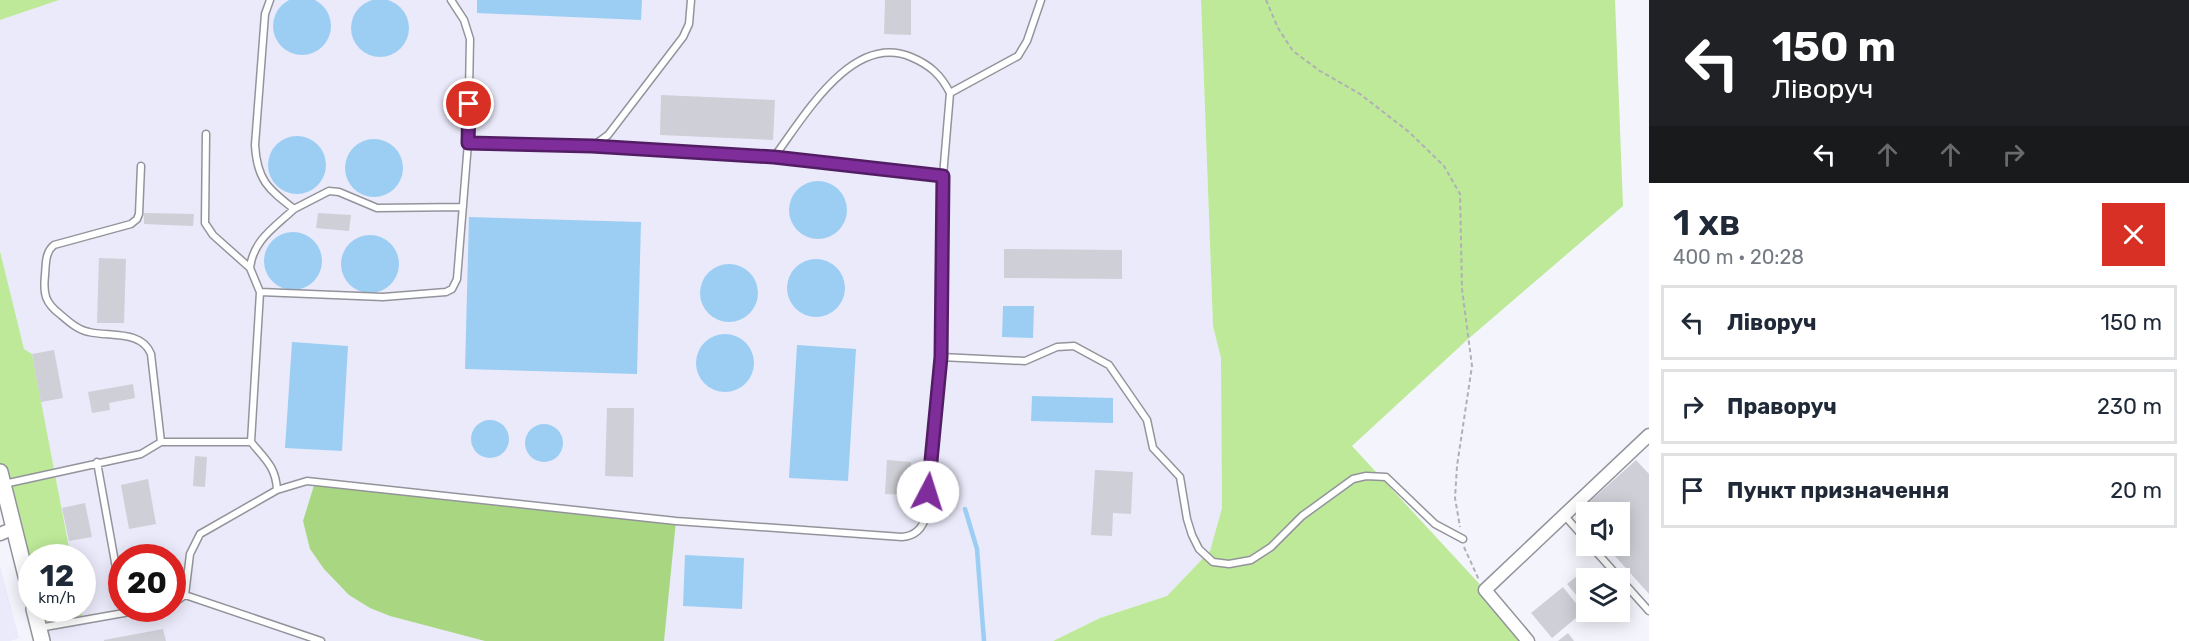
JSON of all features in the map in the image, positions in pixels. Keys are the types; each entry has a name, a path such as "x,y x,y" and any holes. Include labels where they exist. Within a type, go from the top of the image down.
{"street":[{"path":"1528,641 1485,590 1649,435"},
{"path":"2,478 19,544"},
{"path":"0,534 15,528"}],"lane":[{"path":"270,0 265,14 255,145 256,163 264,182 294,209"},
{"path":"260,292 383,297 449,291 454,286 457,279 468,143 470,39 465,20 451,0"},
{"path":"592,146 608,135 683,37 689,24 691,0"},
{"path":"950,93 1018,56 1027,41 1041,0"},
{"path":"186,587 190,554 200,534 277,490 307,481 676,521 908,536 918,531 926,514 941,357 943,176 950,93 939,75 924,63 892,51 875,53 859,60 842,72 774,157"},
{"path":"206,134 205,223 213,235 250,268 260,292 252,442 273,468 277,490"},
{"path":"468,143 592,146 774,157 943,176"},
{"path":"141,166 137,219 130,224 58,243 51,247 47,256 44,291 52,308 82,330 133,338 147,345 151,354 161,442"},
{"path":"250,268 256,246 294,209 329,191 339,192 377,208 462,207"},
{"path":"941,357 1025,361 1057,347 1074,346 1109,365 1147,420 1153,448 1180,477 1192,535 1199,549 1213,562 1239,564 1262,555 1302,516 1353,479 1366,476 1386,477 1435,524 1462,539"},
{"path":"2,478 141,454 161,442 252,442"},
{"path":"98,462 114,544"},
{"path":"1564,515 1576,529"},
{"path":"1600,556 1649,611"},
{"path":"186,595 321,641"},
{"path":"40,635 108,615"}],"path":[{"path":"1266,0 1278,28 1293,51 1320,71 1360,94 1402,126 1444,166 1460,194 1462,289 1472,366 1457,466 1455,498 1465,552 1485,590"}],"shaded area":[{"path":"59,0 1201,0 1213,326 1221,357 1222,508 1210,551 1167,596 1100,618 1053,641 42,641 38,628 72,622 96,622 96,544 68,544 32,354 24,349 0,251 0,20"},
{"path":"0,566 19,638 10,641 0,641"}],"green space":[{"path":"0,0 59,0 0,20"},
{"path":"1201,0 1615,0 1623,206 1467,340 1352,446 1485,590 1528,641 1053,641 1100,618 1167,596 1210,551 1222,508 1221,358 1213,326"},
{"path":"0,251 24,349 32,354 68,544 18,545 0,470"},
{"path":"315,482 676,521 664,641 485,641 390,616 370,608 349,595 324,569 310,549 303,521"},
{"path":"37,622 72,622 38,628"}],"water":[{"path":"291,-1 313,-1 326,10 330,20 329,37 313,53 302,55 291,53 275,37 273,26 275,15"},
{"path":"374,-1 386,-1 401,7 409,22 409,34 401,49 386,57 374,57 359,49 351,34 351,22 359,7"},
{"path":"477,0 642,0 641,20 477,13"},
{"path":"291,136 303,136 318,144 326,159 326,171 318,186 303,194 291,194 276,186 268,171 268,159 276,144"},
{"path":"368,139 380,139 395,147 403,162 403,174 395,189 380,197 368,197 353,189 345,174 345,162 353,147"},
{"path":"812,181 824,181 839,189 847,204 847,216 839,231 824,239 812,239 797,231 789,216 789,204 797,189"},
{"path":"469,217 641,222 637,374 465,369"},
{"path":"287,232 299,232 314,240 322,255 322,267 314,282 299,290 287,290 272,282 264,267 264,255 272,240"},
{"path":"364,235 376,235 391,243 399,258 399,270 391,285 376,293 364,293 349,285 341,270 341,258 349,243"},
{"path":"810,259 822,259 837,267 845,282 845,294 837,309 822,317 810,317 795,309 787,294 787,282 795,267"},
{"path":"723,264 735,264 750,272 758,287 758,299 750,314 735,322 723,322 708,314 700,299 700,287 708,272"},
{"path":"1003,306 1034,306 1033,338 1002,337"},
{"path":"719,334 731,334 746,342 754,357 754,369 746,384 731,392 719,392 704,384 696,369 696,357 704,342"},
{"path":"292,342 348,346 342,451 285,448"},
{"path":"797,345 856,349 848,481 789,478"},
{"path":"1032,396 1113,398 1113,423 1031,421"},
{"path":"490,420 503,426 509,439 503,452 490,458 477,452 471,439 477,426"},
{"path":"544,424 557,430 563,443 557,456 544,462 531,456 525,443 531,430"},
{"path":"685,555 744,558 742,609 683,606"}],"building":[{"path":"885,0 911,0 911,35 884,34"},
{"path":"661,95 775,100 773,140 660,135"},
{"path":"144,213 194,214 193,226 144,224"},
{"path":"318,213 351,215 349,231 316,228"},
{"path":"1004,249 1122,250 1122,279 1004,278"},
{"path":"99,258 126,259 124,323 97,323"},
{"path":"54,350 63,398 41,402 32,354"},
{"path":"133,384 135,398 109,403 110,410 92,413 88,392"},
{"path":"607,408 634,408 633,477 605,476"},
{"path":"195,456 207,457 205,487 193,486"},
{"path":"887,460 911,462 910,495 885,494"},
{"path":"1636,460 1649,474 1649,594 1630,573 1630,568 1626,568 1615,556 1630,556 1630,502 1589,502"},
{"path":"1095,470 1133,472 1131,514 1113,513 1112,536 1091,535"},
{"path":"148,479 156,524 129,529 121,485"},
{"path":"85,503 92,537 69,541 62,508"},
{"path":"1576,577 1576,595 1567,584"},
{"path":"1563,587 1576,603 1576,618 1552,638 1531,613"},
{"path":"163,629 166,641 104,641 104,640"},
{"path":"1568,633 1574,641 1558,641"}],"waterway":[{"path":"965,509 977,549 984,641"}],"route":[{"path":"469,104 468,143 592,146 774,157 943,176 941,357 928,492"}]}
